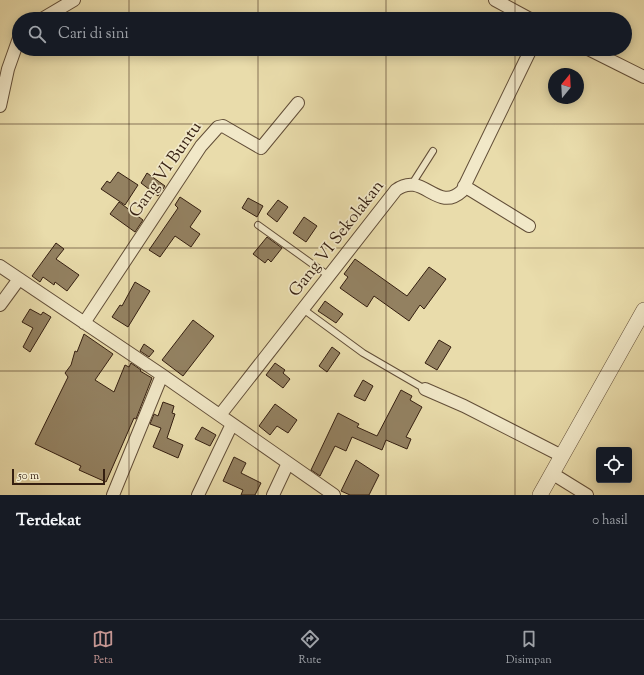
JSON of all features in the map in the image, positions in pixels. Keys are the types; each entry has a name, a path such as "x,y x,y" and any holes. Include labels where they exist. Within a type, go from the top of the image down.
{"street":[{"path":"54,12 74,0"},
{"path":"495,0 517,12"},
{"path":"0,106 8,69 13,56"},
{"name":"Gang VI Sekolakan","path":"220,415 396,190 403,185 412,184 446,199 455,197 464,186 528,56"},
{"path":"602,56 644,77"},
{"name":"Gang VI Buntu","path":"84,323 201,146 218,126 223,126 262,148 298,103"},
{"path":"464,186 529,226"},
{"path":"0,266 162,375 334,495"},
{"path":"0,305 19,279"},
{"path":"540,495 644,310"},
{"path":"113,495 162,375"},
{"path":"425,390 464,406 562,456"},
{"path":"198,495 232,424"},
{"path":"273,495 288,463"},
{"path":"553,474 587,495"}],"lane":[{"path":"412,184 433,151"},
{"path":"258,225 329,276"},
{"path":"303,309 363,353 425,390"}],"building":[{"path":"118,172 138,185 125,205 101,189 107,181 110,183"},
{"path":"147,173 165,186 158,196 141,183"},
{"path":"180,197 201,211 190,227 200,234 191,247 175,236 160,257 149,250 178,208 175,205"},
{"path":"248,198 263,206 257,217 242,208"},
{"path":"278,200 288,207 277,222 267,214"},
{"path":"119,202 143,220 135,232 110,214"},
{"path":"304,217 317,226 306,242 293,233"},
{"path":"267,237 282,248 271,262 268,259 265,263 253,254"},
{"path":"56,243 64,249 56,259 79,275 67,291 55,282 54,285 43,277 40,282 32,276"},
{"path":"355,259 407,296 429,267 446,279 424,309 420,305 409,321 374,296 367,307 340,288 348,277 344,274"},
{"path":"135,282 150,291 128,327 112,317 120,305 122,306"},
{"path":"325,301 343,314 336,323 318,311"},
{"path":"30,309 41,315 43,312 51,317 30,352 23,347 33,328 22,322"},
{"path":"193,320 214,336 183,376 162,360"},
{"path":"84,334 113,354 95,380 114,392 125,365 129,367 131,363 141,370 140,371 152,378 136,419 134,418 106,482 79,470 81,466 35,444 68,377 65,373 71,365 75,351 77,352"},
{"path":"439,340 451,347 437,370 425,363"},
{"path":"144,344 154,351 149,357 140,351"},
{"path":"332,347 340,353 327,372 319,366"},
{"path":"275,363 285,370 283,373 290,379 283,388 266,375"},
{"path":"363,380 373,386 365,401 354,396"},
{"path":"401,390 412,396 410,400 422,407 406,437 411,439 407,449 386,440 382,450 352,437 346,451 335,446 320,476 311,470 338,413 359,424 357,427 377,436"},
{"path":"163,402 174,406 172,413 175,414 167,438 183,445 178,458 153,447 161,428 150,424 154,414 158,416"},
{"path":"275,404 297,420 288,433 277,426 270,435 259,426"},
{"path":"202,427 216,435 210,446 195,439"},
{"path":"234,457 246,463 241,473 261,483 255,495 241,495 243,490 223,481"},
{"path":"356,460 379,475 369,495 350,495 341,491"}]}
